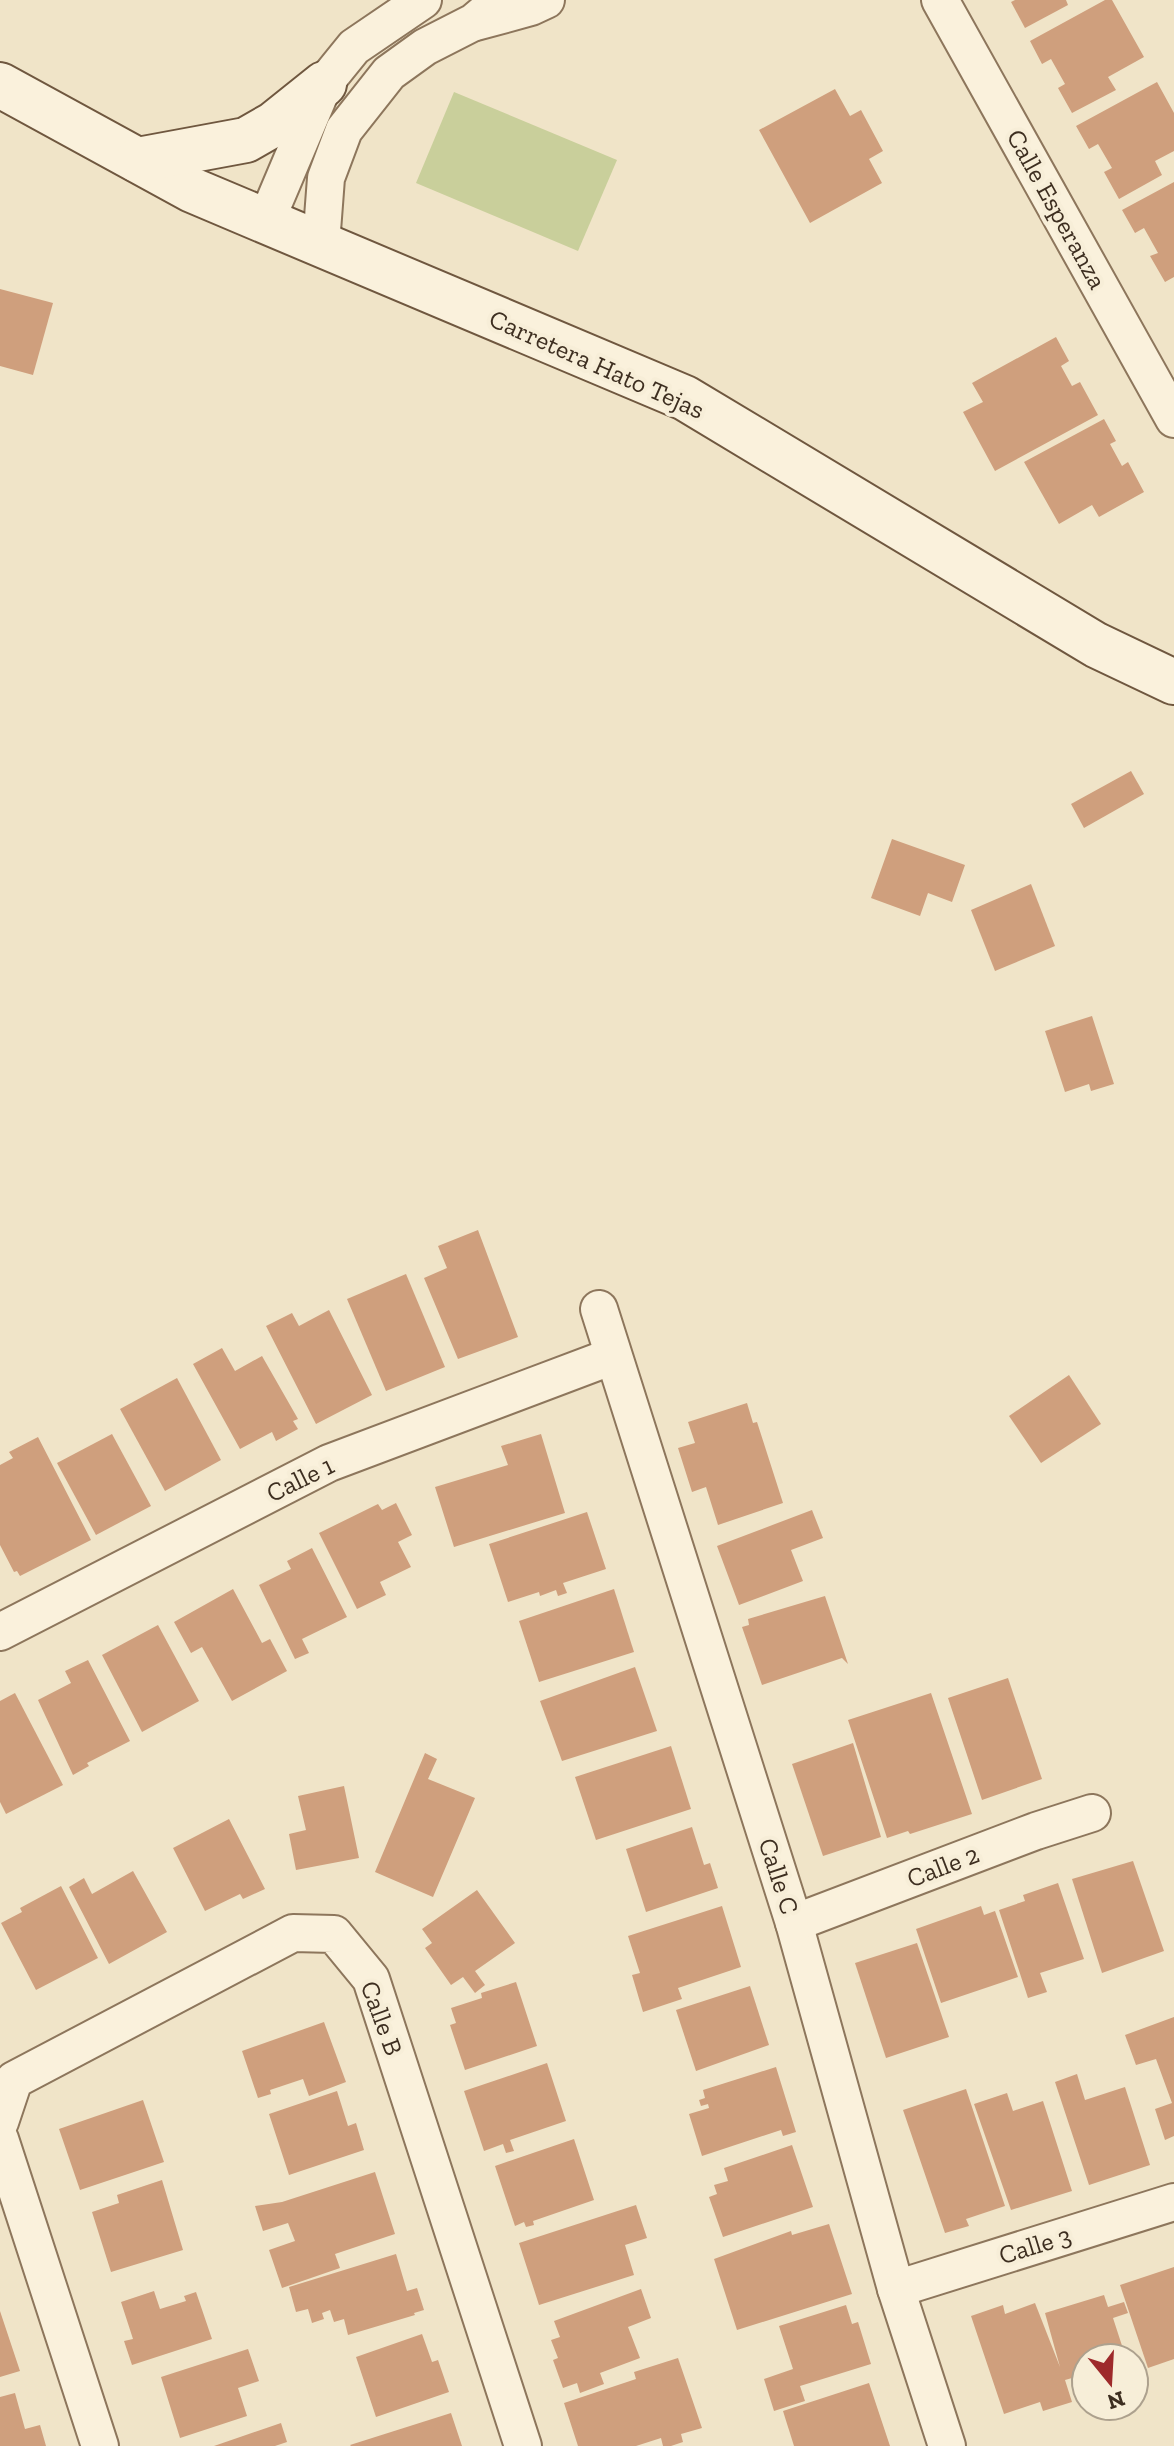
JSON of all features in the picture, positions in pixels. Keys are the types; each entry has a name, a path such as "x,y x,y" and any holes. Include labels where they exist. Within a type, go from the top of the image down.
{"street":[{"path":"138,160 246,140 274,124 324,84 354,47 423,0"},
{"path":"321,244 326,178 344,130 389,73 468,13 531,7 546,0"},
{"name":"Calle Esperanza","path":"940,0 1174,419"},
{"path":"266,221 324,84"},
{"name":"Carretera Hato Tejas","path":"0,85 192,190 685,398 1096,645 1174,682"},
{"name":"Calle C","path":"599,1309 794,1923 896,2289 947,2446"},
{"name":"Calle 1","path":"0,1632 329,1463 613,1356"},
{"name":"Calle 2","path":"794,1923 1036,1831 1092,1813"},
{"name":"Calle B","path":"0,2122 14,2080 293,1933 334,1934 371,1979 523,2446"},
{"path":"0,2139 100,2446"},
{"name":"Calle 3","path":"896,2289 1174,2202"}],"green space":[{"path":"454,92 617,160 578,251 416,183"}],"building":[{"path":"1066,0 1068,5 1025,28 1011,2"},
{"path":"1105,0 1112,0 1144,57 1108,77 1116,90 1072,113 1058,88 1065,84 1051,59 1042,64 1030,41"},
{"path":"1157,82 1174,113 1174,151 1155,161 1162,175 1119,199 1104,172 1112,168 1098,144 1089,149 1076,126"},
{"path":"835,89 850,116 861,110 883,151 869,159 882,183 810,223 759,130"},
{"path":"1174,182 1174,277 1165,282 1150,256 1158,253 1144,228 1135,233 1122,210"},
{"path":"0,289 53,303 33,375 0,366"},
{"path":"1056,337 1069,361 1061,366 1072,386 1080,382 1098,415 995,471 963,412 983,402 972,383"},
{"path":"1104,419 1116,441 1110,444 1122,466 1128,462 1144,492 1099,517 1092,505 1059,524 1024,462"},
{"path":"1131,771 1144,794 1084,828 1071,804"},
{"path":"892,839 965,865 952,902 928,893 920,916 871,898"},
{"path":"1031,884 1055,946 995,971 971,910"},
{"path":"1092,1016 1114,1084 1091,1091 1089,1084 1065,1092 1045,1031"},
{"path":"478,1230 518,1337 458,1359 424,1278 447,1268 438,1246"},
{"path":"406,1274 445,1367 386,1391 347,1299"},
{"path":"329,1310 372,1395 316,1424 266,1326 292,1313 299,1326"},
{"path":"222,1348 235,1371 262,1356 298,1419 293,1421 298,1429 276,1441 272,1432 240,1449 193,1364"},
{"path":"1069,1375 1101,1424 1041,1463 1009,1416"},
{"path":"177,1378 221,1460 165,1491 120,1409"},
{"path":"747,1403 753,1423 757,1422 783,1503 718,1525 706,1487 692,1492 678,1448 695,1443 688,1422"},
{"path":"112,1434 151,1506 96,1535 57,1463"},
{"path":"541,1434 565,1513 454,1547 435,1487 508,1465 501,1446"},
{"path":"38,1437 91,1540 20,1576 17,1571 14,1572 0,1545 0,1465 13,1458 9,1452"},
{"path":"396,1503 412,1535 398,1542 411,1567 380,1582 386,1595 357,1609 319,1533 378,1504 382,1510"},
{"path":"812,1510 823,1538 791,1550 803,1581 739,1605 717,1546"},
{"path":"587,1512 606,1569 563,1583 567,1593 558,1596 556,1590 540,1596 539,1592 508,1602 489,1544"},
{"path":"312,1548 347,1617 302,1639 309,1653 295,1659 259,1585 291,1569 287,1561"},
{"path":"233,1589 262,1643 270,1639 287,1671 232,1701 202,1647 191,1653 174,1622"},
{"path":"614,1589 634,1652 539,1682 519,1621"},
{"path":"825,1596 848,1664 842,1658 762,1685 742,1627 749,1625 748,1619"},
{"path":"158,1625 199,1701 142,1732 102,1655"},
{"path":"88,1660 130,1741 87,1763 89,1766 73,1775 38,1700 71,1683 65,1671"},
{"path":"635,1667 657,1731 562,1761 540,1701"},
{"path":"1008,1678 1042,1779 982,1800 948,1698"},
{"path":"15,1693 63,1785 6,1814 0,1802 0,1701"},
{"path":"931,1693 972,1814 910,1834 908,1831 887,1838 848,1720"},
{"path":"853,1743 881,1837 823,1856 792,1764"},
{"path":"671,1746 691,1809 596,1840 575,1777"},
{"path":"425,1753 437,1759 428,1779 475,1798 433,1897 375,1872"},
{"path":"344,1786 359,1858 296,1870 289,1834 306,1830 298,1796"},
{"path":"229,1819 265,1889 243,1899 240,1894 205,1911 173,1848"},
{"path":"692,1827 704,1865 710,1863 718,1888 646,1912 626,1849"},
{"path":"1133,1861 1164,1951 1102,1973 1072,1879"},
{"path":"133,1871 167,1932 109,1964 69,1887 84,1878 92,1894"},
{"path":"1058,1883 1084,1959 1040,1973 1047,1992 1028,1998 999,1910 1025,1901 1023,1895"},
{"path":"61,1886 98,1958 36,1990 1,1923 22,1912 20,1908"},
{"path":"477,1890 515,1943 475,1971 485,1985 475,1993 463,1977 451,1985 425,1948 432,1943 422,1929"},
{"path":"722,1906 741,1967 678,1988 682,1999 643,2012 632,1975 640,1973 628,1936"},
{"path":"981,1906 984,1915 995,1911 1018,1977 941,2003 916,1929"},
{"path":"917,1943 949,2037 886,2058 855,1963"},
{"path":"516,1982 537,2046 465,2070 450,2025 456,2023 451,2008 482,1998 481,1993"},
{"path":"750,1986 769,2045 696,2071 676,2010"},
{"path":"1174,2017 1174,2136 1165,2140 1155,2109 1172,2103 1156,2059 1136,2065 1125,2035"},
{"path":"324,2022 346,2082 309,2096 303,2079 270,2090 271,2094 258,2098 242,2051"},
{"path":"547,2063 566,2121 510,2140 514,2151 506,2153 503,2144 484,2151 464,2091"},
{"path":"776,2067 796,2132 783,2136 781,2130 702,2156 689,2114 709,2108 708,2104 701,2106 699,2100 705,2098 703,2090"},
{"path":"1077,2074 1085,2100 1125,2087 1150,2165 1089,2185 1055,2082"},
{"path":"966,2089 1005,2206 966,2219 969,2226 945,2233 903,2110"},
{"path":"337,2091 348,2126 356,2123 364,2150 289,2175 269,2114"},
{"path":"1007,2093 1013,2111 1043,2101 1072,2191 1011,2210 974,2104"},
{"path":"143,2100 164,2162 80,2190 59,2129"},
{"path":"574,2139 594,2200 533,2221 534,2225 526,2227 524,2222 515,2226 495,2166"},
{"path":"792,2145 813,2207 723,2237 709,2197 717,2194 714,2185 728,2181 724,2168"},
{"path":"375,2172 395,2234 335,2254 340,2268 282,2288 269,2250 295,2241 288,2223 263,2231 255,2206 282,2202"},
{"path":"162,2180 183,2250 111,2272 92,2212 119,2203 117,2195"},
{"path":"636,2205 647,2238 625,2245 634,2275 539,2305 519,2243"},
{"path":"829,2224 852,2294 737,2330 714,2259 791,2231 792,2235"},
{"path":"396,2254 407,2291 417,2288 424,2310 348,2335 344,2319 334,2322 330,2310 322,2313 324,2319 312,2323 308,2309 296,2312 289,2287"},
{"path":"1174,2267 1174,2359 1150,2367 1150,2342 1139,2342 1120,2285"},
{"path":"641,2289 651,2318 628,2327 640,2358 600,2373 604,2384 580,2393 577,2383 563,2388 553,2360 558,2358 551,2340 560,2337 554,2321"},
{"path":"154,2291 160,2309 186,2301 184,2296 196,2292 212,2339 132,2365 124,2341 133,2339 121,2302"},
{"path":"1104,2295 1108,2307 1124,2302 1128,2313 1113,2318 1121,2342 1070,2342 1070,2379 1065,2380 1070,2403 1043,2411 1040,2402 1004,2414 971,2316 1003,2305 1005,2314 1035,2303 1060,2367 1045,2313"},
{"path":"846,2305 852,2324 858,2322 871,2364 800,2386 805,2401 774,2411 764,2379 793,2369 779,2326"},
{"path":"0,2311 20,2371 0,2377"},
{"path":"422,2334 432,2362 438,2360 449,2392 376,2417 356,2357"},
{"path":"248,2349 259,2381 238,2388 247,2416 180,2438 161,2377"},
{"path":"678,2358 702,2428 681,2434 683,2442 671,2446 663,2446 661,2438 636,2446 578,2446 564,2403 636,2379 634,2372"},
{"path":"869,2383 890,2446 794,2446 783,2411"},
{"path":"15,2393 25,2429 40,2425 46,2446 0,2446 0,2397"},
{"path":"451,2413 462,2446 350,2445"},
{"path":"281,2423 287,2442 275,2446 214,2446"}]}
